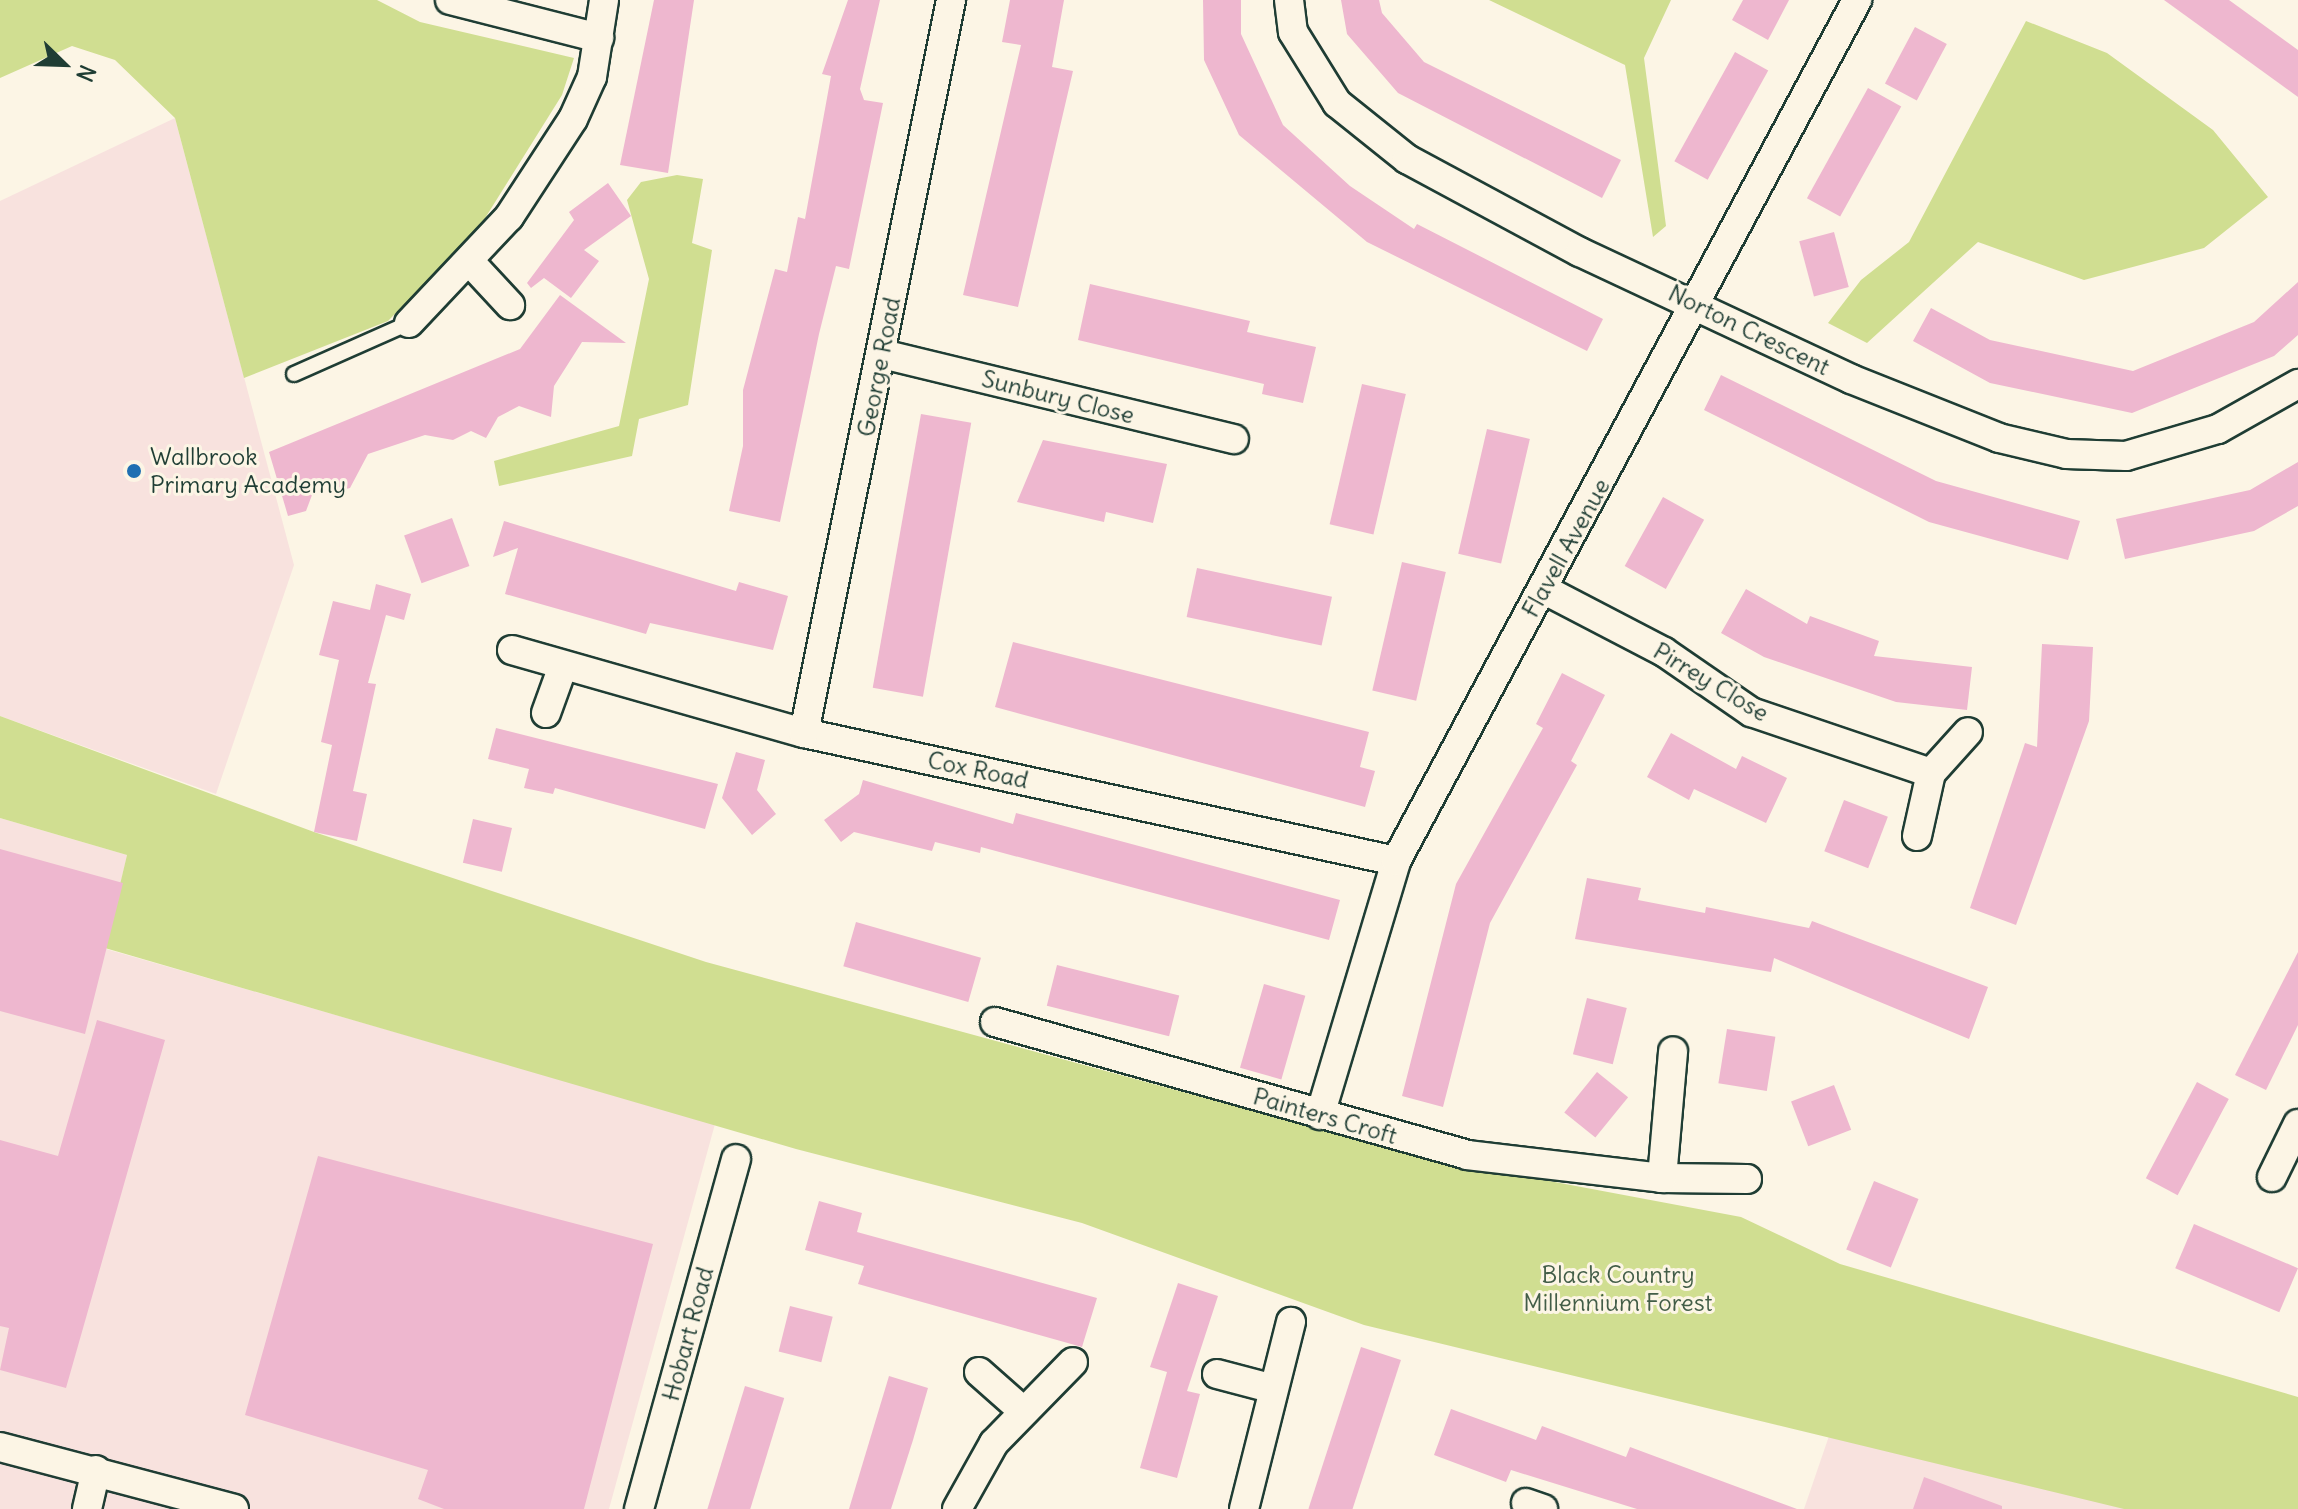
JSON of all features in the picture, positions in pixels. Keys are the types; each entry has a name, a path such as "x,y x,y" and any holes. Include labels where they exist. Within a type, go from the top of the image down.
{"street":[{"path":"450,0 599,38"},
{"path":"409,323 470,262 509,217 573,119 599,38 604,0"},
{"name":"George Road","path":"804,733 951,0"},
{"name":"Norton Crescent","path":"1289,0 1293,32 1317,75 1337,103 1378,137 1580,252 1699,305 1851,379 1999,438 2066,454 2126,456 2218,429 2298,384"},
{"name":"Flavell Avenue","path":"1320,1115 1396,861 1699,305 1857,0"},
{"path":"470,262 510,305"},
{"name":"Sunbury Close","path":"882,354 1234,439"},
{"name":"Pirrey Close","path":"1543,589 1664,652 1751,712 1931,773"},
{"name":"Cox Road","path":"512,650 804,733 1396,861"},
{"path":"546,713 563,666"},
{"path":"1917,836 1931,773 1968,732"},
{"name":"Painters Croft","path":"995,1022 1467,1155 1662,1178 1747,1179"},
{"path":"1662,1178 1673,1051"},
{"path":"2272,1177 2298,1124"},
{"name":"Hobart Road","path":"639,1509 736,1159"},
{"path":"1244,1509 1270,1388 1291,1322"},
{"path":"957,1509 971,1477 1022,1410 1073,1362"},
{"path":"979,1372 1022,1410"},
{"path":"1217,1374 1270,1388"},
{"path":"0,1447 234,1509"},
{"path":"87,1509 96,1470"}],"lane":[{"path":"294,374 409,323"}],"shaded area":[{"name":"Wallbrook Primary Academy","path":"175,118 294,565 216,794 0,716 0,201"},
{"path":"0,818 127,855 106,949 715,1124 609,1509 0,1509"},
{"path":"1829,1436 2159,1509 1804,1509"}],"green space":[{"path":"0,0 377,0 420,22 574,58 562,95 477,231 388,321 244,378 175,118 115,60 72,46 0,78"},
{"path":"1489,0 1671,0 1644,58 1666,226 1653,237 1625,65"},
{"path":"2026,21 2107,53 2213,130 2268,197 2204,248 2084,280 1978,242 1867,343 1828,323 1861,280 1909,242"},
{"path":"677,175 703,179 692,243 712,250 688,405 639,419 632,456 499,486 494,461 619,426 649,279 627,200 641,182"},
{"name":"Black Country Millennium Forest","path":"0,716 314,832 706,962 1422,1157 1741,1217 1840,1264 2298,1397 2298,1509 2124,1509 1364,1325 1082,1223 796,1149 105,948 127,855 0,818"}],"building":[{"path":"654,0 694,0 668,173 620,165"},
{"path":"848,0 880,0 860,89 864,100 883,103 849,269 836,266 819,334 780,522 729,511 743,446 743,390 775,269 787,272 798,217 805,219 831,76 822,74"},
{"path":"1010,0 1064,0 1052,67 1073,71 1018,307 963,295 1021,45 1002,42"},
{"path":"1203,0 1241,0 1241,34 1283,125 1350,186 1414,229 1417,224 1603,319 1587,351 1367,242 1239,135 1204,60"},
{"path":"1341,0 1379,0 1382,13 1424,62 1621,160 1602,198 1398,93 1347,34"},
{"path":"1743,0 1789,0 1768,40 1732,20"},
{"path":"2164,0 2229,0 2298,50 2298,97"},
{"path":"1915,27 1947,44 1917,100 1885,84"},
{"path":"1735,52 1768,70 1708,180 1674,161"},
{"path":"1868,88 1901,106 1840,217 1807,198"},
{"path":"608,183 631,216 584,250 599,261 571,298 544,278 531,288 527,283 574,220 569,212"},
{"path":"1834,232 1849,287 1814,296 1799,241"},
{"path":"2298,282 2298,335 2274,356 2132,413 1990,383 1913,341 1931,308 1990,340 2133,371 2254,322"},
{"path":"1090,284 1250,321 1247,332 1316,347 1303,403 1262,394 1264,384 1078,340"},
{"path":"560,295 626,343 582,342 554,386 551,417 519,406 498,417 486,438 471,431 453,440 425,435 368,454 350,488 339,491 318,479 306,511 288,516 269,452 520,349"},
{"path":"1721,375 1936,481 2080,521 2068,560 1929,522 1704,410"},
{"path":"1362,384 1406,394 1373,534 1330,524"},
{"path":"921,414 971,423 923,697 873,688"},
{"path":"1487,429 1530,439 1501,564 1458,554"},
{"path":"1043,440 1167,464 1153,523 1106,512 1104,522 1017,502"},
{"path":"2298,462 2298,506 2254,531 2125,559 2116,519 2250,490"},
{"path":"1663,497 1704,520 1666,589 1625,566"},
{"path":"452,518 469,566 422,583 404,535"},
{"path":"504,521 736,591 739,582 788,596 773,650 650,623 646,634 505,594 518,548 493,557"},
{"path":"1402,562 1446,572 1416,701 1372,691"},
{"path":"1197,568 1332,597 1322,646 1187,617"},
{"path":"376,584 411,594 404,620 386,615 368,683 376,684 353,791 367,794 357,841 314,832 332,745 321,742 339,660 319,655 333,601 370,610"},
{"path":"1746,589 1807,624 1810,616 1879,641 1874,656 1972,667 1967,710 1896,702 1764,657 1721,633"},
{"path":"1013,642 1369,732 1360,767 1375,771 1365,807 995,707"},
{"path":"2042,644 2093,647 2089,721 2016,925 1970,908 2025,743 2037,747"},
{"path":"1562,673 1605,695 1571,761 1577,765 1490,923 1443,1107 1402,1096 1456,884 1543,728 1536,724"},
{"path":"496,728 718,784 705,829 555,788 553,794 524,788 529,769 488,759"},
{"path":"1671,733 1736,769 1742,756 1787,778 1766,823 1694,789 1689,800 1647,777"},
{"path":"736,752 765,760 757,790 776,814 752,835 722,798"},
{"path":"863,780 1013,824 1016,813 1340,900 1329,940 981,847 980,853 935,842 932,851 854,832 841,842 824,820 859,794"},
{"path":"1844,800 1888,817 1868,868 1824,851"},
{"path":"473,819 512,828 502,872 463,863"},
{"path":"0,849 123,883 85,1034 0,1011"},
{"path":"1587,878 1641,888 1638,900 1705,913 1706,907 1809,928 1812,921 1988,987 1969,1039 1774,958 1771,972 1575,939"},
{"path":"856,922 981,958 968,1002 843,966"},
{"path":"2298,952 2298,1025 2266,1090 2235,1075"},
{"path":"1057,965 1179,995 1169,1036 1047,1006"},
{"path":"1264,984 1305,996 1281,1079 1240,1068"},
{"path":"1587,998 1627,1008 1613,1064 1573,1054"},
{"path":"97,1020 165,1040 66,1388 0,1370 9,1328 0,1326 0,1140 58,1156"},
{"path":"1727,1029 1775,1037 1767,1091 1718,1083"},
{"path":"1597,1072 1628,1097 1595,1138 1564,1112"},
{"path":"2197,1082 2229,1099 2178,1195 2146,1178"},
{"path":"1834,1085 1851,1130 1808,1146 1791,1101"},
{"path":"318,1156 653,1244 584,1509 444,1509 418,1499 428,1470 245,1415"},
{"path":"1874,1181 1919,1199 1891,1268 1846,1250"},
{"path":"819,1201 862,1213 857,1232 1097,1298 1082,1347 858,1284 864,1266 805,1250"},
{"path":"2194,1224 2298,1268 2279,1312 2175,1268"},
{"path":"1178,1283 1218,1296 1187,1391 1200,1394 1177,1478 1140,1468 1167,1372 1150,1367"},
{"path":"790,1306 833,1317 821,1362 779,1352"},
{"path":"1361,1347 1401,1360 1353,1509 1308,1509"},
{"path":"889,1376 928,1388 913,1440 891,1509 849,1509"},
{"path":"745,1386 784,1398 750,1509 707,1509"},
{"path":"1451,1409 1536,1440 1542,1426 1626,1457 1630,1447 1797,1509 1637,1509 1511,1470 1506,1482 1434,1455"},
{"path":"1924,1477 2002,1506 2002,1509 1913,1509"}],"place":[{"name":"Wallbrook Primary Academy","path":"134,471"}]}
